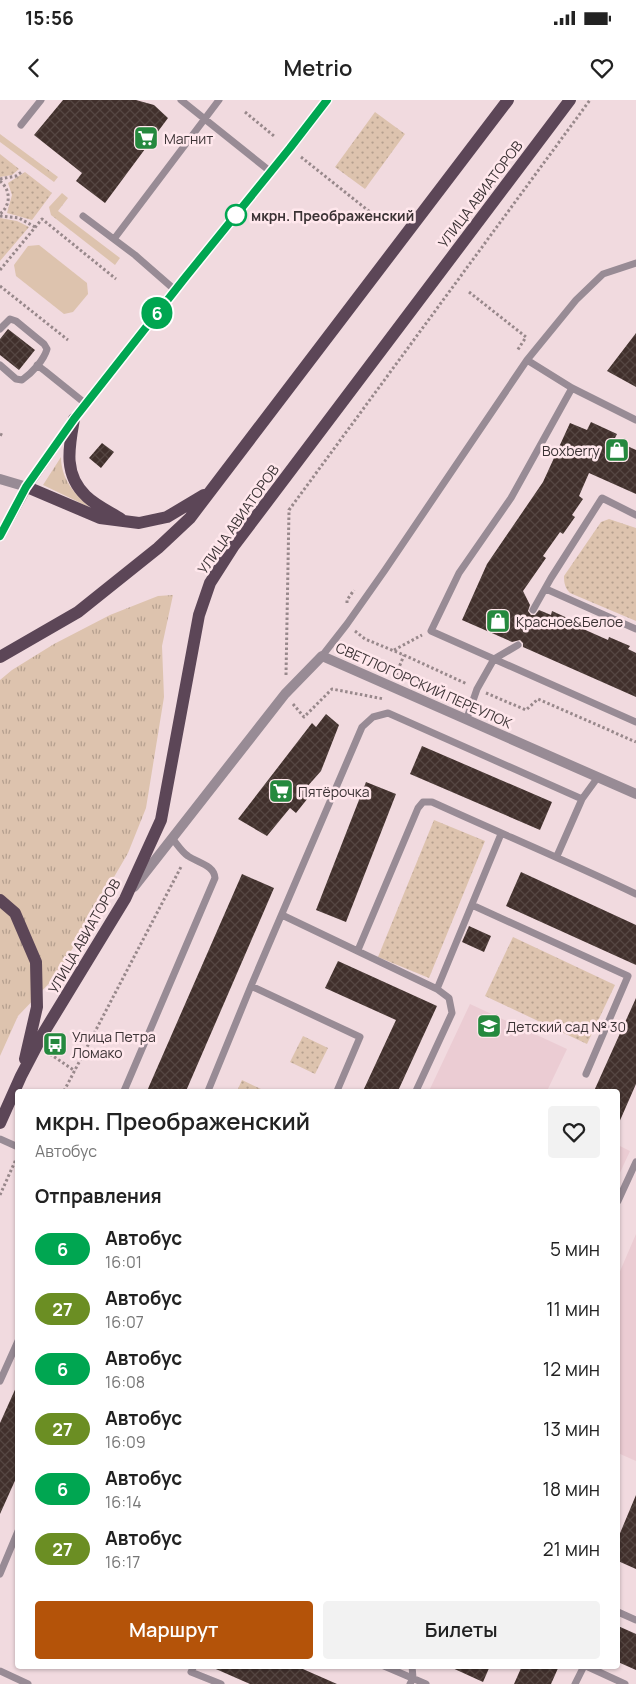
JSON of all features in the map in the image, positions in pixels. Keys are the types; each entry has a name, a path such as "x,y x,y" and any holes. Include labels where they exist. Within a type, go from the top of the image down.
{"main road":[{"path":"0,656 78,612 158,548 190,518 508,100"},
{"name":"УЛИЦА АВИАТОРОВ","path":"15,1089 44,1032 125,900 161,820 198,615 210,582 233,547 570,100"},
{"path":"74,419 68,452 70,469 76,483 86,496 123,521"},
{"path":"26,487 100,518 139,523 167,517 212,489"},
{"path":"0,900 15,913 36,962 37,1007 21,1076"},
{"name":"УЛИЦА АВИАТОРОВ","path":"0,1123 15,1089"}],"street":[{"path":"0,536 26,487 74,419 327,100"},
{"path":"0,478 26,487"},
{"name":"СВЕТЛОГОРСКИЙ ПЕРЕУЛОК","path":"125,900 286,694 322,656 636,794"}],"lane":[{"path":"21,125 41,100"},
{"path":"181,100 271,172"},
{"path":"114,239 219,100"},
{"path":"82,216 135,255 175,290"},
{"path":"322,656 364,601 527,360 576,300 603,274 636,263"},
{"path":"0,329 10,320 16,321 44,344 47,349 37,365 22,380 16,379 0,365"},
{"path":"527,360 572,388 636,420"},
{"path":"37,365 86,404"},
{"path":"572,388 511,498 459,574 431,631 636,722"},
{"path":"533,610 602,498 636,515"},
{"path":"546,589 636,629"},
{"path":"466,718 477,689 494,659 518,645"},
{"path":"209,1089 362,726 373,717 388,713 582,799"},
{"path":"557,856 582,799 598,777"},
{"path":"358,950 418,808 423,802 432,802 502,834 557,856 636,894"},
{"path":"437,989 502,834"},
{"path":"125,1089 215,878 215,873 211,868 187,856 172,838"},
{"path":"472,905 628,976 586,1074"},
{"path":"282,915 437,989 449,998 452,1012 417,1089"},
{"path":"251,986 360,1037 338,1089"},
{"path":"0,1139 15,1146"},
{"path":"620,1197 636,1162"},
{"path":"0,1381 15,1347"},
{"path":"0,1574 15,1539"},
{"path":"620,1613 636,1620"},
{"path":"192,1669 191,1672 221,1684"},
{"path":"389,1669 411,1681 426,1684"},
{"path":"575,1684 583,1669"},
{"path":"592,1669 625,1684"},
{"path":"0,1671 28,1684"}],"path":[{"path":"388,696 386,700 332,689 304,716 286,694 289,510 590,100"},
{"path":"245,112 274,136"},
{"path":"301,157 370,212"},
{"path":"0,180 10,178 23,171"},
{"path":"0,180 5,185 9,194 8,203 0,215"},
{"path":"0,215 19,218 35,227"},
{"path":"0,270 42,219 116,279"},
{"path":"0,286 68,340"},
{"path":"470,292 526,337"},
{"path":"393,650 431,631"},
{"path":"365,639 526,710 538,699 636,742"},
{"path":"393,682 404,655"},
{"path":"65,1089 187,856"},
{"path":"50,1054 75,1071"},
{"path":"0,1195 15,1162"}],"shaded area":[{"name":"Детский сад № 30","path":"470,1004 567,1049 548,1089 430,1089"},
{"path":"620,1146 630,1151 620,1173"},
{"path":"636,1234 636,1461 620,1454 620,1271"}],"green space":[{"path":"375,112 405,134 365,189 335,167"},
{"path":"0,134 58,177 54,182 0,142"},
{"path":"0,154 19,169 12,175 0,177"},
{"path":"25,172 52,193 32,220 7,213 12,195 8,183"},
{"path":"62,193 68,198 58,211 120,258 115,265 51,215 49,207"},
{"path":"0,218 17,221 29,227 0,261"},
{"path":"39,245 87,283 88,294 73,312 64,314 16,276 14,265 28,246"},
{"path":"61,457 63,472 70,486 91,508 43,485"},
{"path":"609,519 636,528 636,621 570,593 565,585 564,576 601,522"},
{"path":"173,595 162,646 164,697 146,808 128,853 57,975 18,1016 0,1056 0,680 12,670 54,644 110,615 158,596"},
{"path":"434,820 485,841 429,978 378,957"},
{"path":"513,937 615,985 587,1044 485,996"},
{"path":"303,1036 328,1048 315,1074 290,1062"},
{"path":"242,1080 261,1089 238,1089"}],"building":[{"path":"63,100 136,100 154,105 168,118 105,203 76,181 82,173 34,135"},
{"path":"8,329 35,350 19,370 0,355 0,339"},
{"path":"636,333 636,387 607,371"},
{"path":"591,422 617,434 614,440 636,450 636,494 589,473 579,496 583,499 572,515 575,517 563,534 560,532 543,556 546,558 523,591 530,605 528,611 531,615 535,615 539,610 551,615 552,611 574,621 572,624 608,640 609,637 630,646 628,649 636,653 636,697 523,647 523,643 520,640 512,642 462,620 487,564 543,482 570,423 587,430"},
{"path":"102,443 114,452 101,468 89,458"},
{"path":"326,714 339,725 321,771 306,788 312,793 296,813 290,808 267,836 238,819 312,723 316,727"},
{"path":"422,746 552,802 540,830 410,774"},
{"path":"366,782 396,794 346,922 316,910"},
{"path":"521,872 636,925 636,965 506,906"},
{"path":"242,874 274,888 187,1089 148,1089"},
{"path":"469,926 491,936 484,952 462,942"},
{"path":"338,961 437,1006 399,1089 364,1089 396,1020 325,988"},
{"path":"636,998 636,1084 620,1120 620,1089 595,1089"},
{"path":"15,1390 15,1481 0,1514 0,1423"},
{"path":"636,1495 636,1569 620,1562 620,1533"},
{"path":"620,1627 636,1634 636,1670 620,1663"},
{"path":"216,1669 303,1669 337,1684 250,1684"},
{"path":"455,1669 489,1669 483,1682"},
{"path":"521,1669 558,1669 551,1684 514,1684"}],"bus line":[{"name":"6","path":"0,536 26,487 74,419 327,100"}],"place":[{"name":"Магнит","path":"146,138"},
{"name":"мкрн. Преображенский","path":"236,215"},
{"name":"Boxberry","path":"617,450"},
{"name":"Красное&Белое","path":"498,621"},
{"name":"Пятёрочка","path":"281,791"},
{"name":"Детский сад № 30","path":"489,1026"},
{"name":"Улица Петра Ломако","path":"55,1044"}]}
